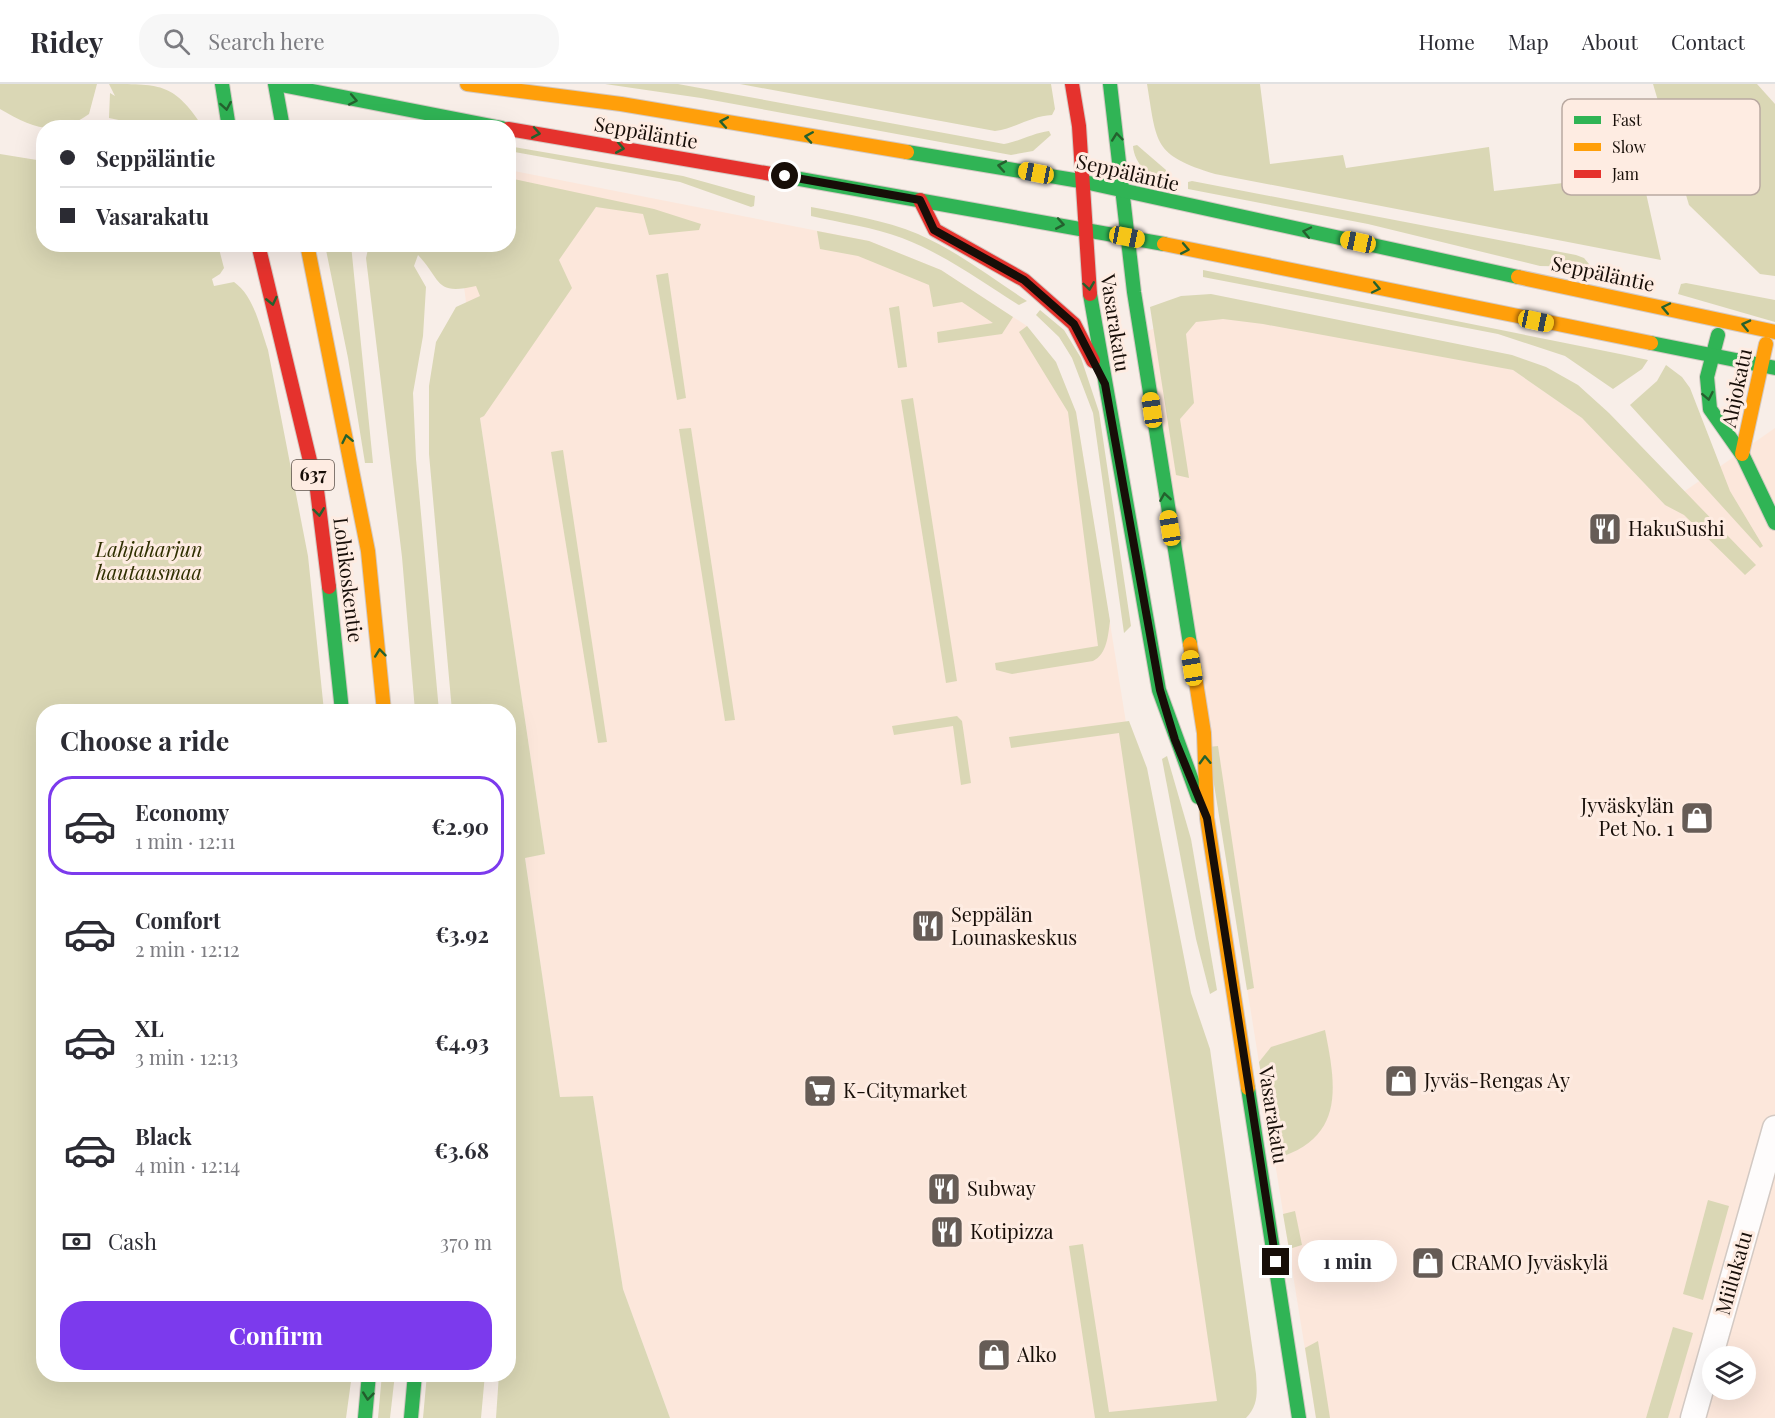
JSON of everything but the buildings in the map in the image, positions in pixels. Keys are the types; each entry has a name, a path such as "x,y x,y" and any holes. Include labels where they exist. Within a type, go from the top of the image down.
{"main road":[{"path":"222,84 228,120"},
{"path":"282,120 275,84 461,120"},
{"name":"Seppäläntie","path":"467,84 621,104 1080,181 1772,331"},
{"name":"Vasarakatu","path":"1072,84 1079,126 1080,181 1088,284 1160,690 1175,740 1207,818"},
{"name":"Vasarakatu","path":"1110,84 1127,237 1177,575 1204,733 1207,818 1299,1418"},
{"name":"Seppäläntie","path":"516,130 1083,228 1769,367"},
{"path":"920,200 934,230 1024,280 1074,324 1105,384"},
{"name":"Lohikoskentie","path":"260,252 316,490 342,704"},
{"name":"Lohikoskentie","path":"309,252 368,551 383,704"},
{"name":"Ahjokatu","path":"1723,319 1711,356 1705,390 1713,417 1742,454 1754,484 1775,523"},
{"name":"Ahjokatu","path":"1742,454 1769,367 1772,331"},
{"path":"365,1418 368,1382"},
{"path":"411,1418 414,1382"}],"street":[{"name":"Miilukatu","path":"1693,1418 1775,1128"}],"shaded area":[{"path":"516,171 869,241 941,270 1027,326 1076,412 1238,1418 670,1418 623,1289 593,1096 560,1098 525,857 545,854 480,418 460,252 516,252"},
{"path":"1216,306 1513,370 1582,418 1665,505 1775,428 1775,1418 1316,1418 1142,333"}],"green space":[{"path":"0,84 97,84 89,114 79,120 36,120 36,126 0,109"},
{"path":"109,84 155,86 175,94 198,120 109,118 110,93 115,96"},
{"path":"605,84 678,84 1004,144 1043,132 1049,131 1051,135 1033,151 1011,155 701,98"},
{"path":"740,84 1051,84 1055,109 1052,115 995,131"},
{"path":"1147,84 1260,84 1270,164 1343,155 1346,168 1489,147 1494,191 1562,183 1562,195 1646,195 1661,260 1215,174 1195,167 1169,153 1157,134"},
{"path":"1653,84 1757,84 1775,104 1775,276 1760,274 1689,205 1686,195 1760,195 1760,99 1657,99"},
{"path":"1137,145 1166,170 1165,184 1149,174 1140,164 1133,146"},
{"path":"516,147 683,176 755,196 754,206 751,207 680,182 516,152"},
{"name":"Lahjaharjun hautausmaa","path":"0,154 36,160 36,252 220,252 224,268 212,279 214,286 234,282 247,295 256,313 268,350 308,556 323,704 36,704 36,1382 351,1382 346,1418 0,1418"},
{"path":"516,179 654,209 701,224 699,230 649,235 643,214 596,207 559,260 572,288 484,416 480,418 545,854 525,858 560,1097 593,1096 623,1289 670,1418 496,1418 498,1382 516,1382 516,704 451,704 429,454 429,386 436,342 456,307 480,296 476,286 453,289 440,284 418,255 414,266 426,287 423,336 413,393 416,459 438,704 414,704 402,557 366,258 367,252 516,252"},
{"path":"1188,182 1576,255 1584,258 1589,264 1588,267 1540,266 1368,224 1188,189"},
{"path":"811,207 879,221 918,234 960,257 1027,301 1019,305 948,260 902,238 811,216"},
{"path":"817,231 869,241 941,270 1013,317 1002,334 938,343 937,332 993,323 962,302 933,307 929,285 858,256 820,249"},
{"path":"326,252 352,252 373,463 365,463 348,358"},
{"path":"1203,270 1648,360 1642,369 1613,389 1565,356 1498,334 1203,277"},
{"path":"668,273 686,398 677,400 656,275"},
{"path":"1686,283 1775,300 1775,322 1678,294 1681,284"},
{"path":"1211,294 1512,355 1546,367 1578,385 1609,413 1756,565 1745,575 1684,515 1665,505 1582,418 1513,370 1263,324 1223,319 1196,322 1186,334 1194,403 1180,419 1189,478 1176,475 1150,307 1181,296"},
{"path":"899,306 907,367 898,368 889,308"},
{"path":"1040,310 1064,330 1081,358 1099,412 1131,626 1124,633 1093,413 1072,358 1059,337 1036,315"},
{"path":"1027,326 1056,362 1076,412 1110,621 1104,649 1093,661 1012,674 996,670 995,663 1098,646 1068,412 1019,332"},
{"path":"1666,365 1682,377 1690,388 1730,491 1763,546 1760,548 1630,405 1657,381"},
{"path":"913,398 957,681 946,683 901,400"},
{"path":"691,428 735,720 725,721 679,429"},
{"path":"563,450 607,742 598,743 551,452"},
{"path":"957,716 962,721 971,783 961,785 953,726 894,735 892,726"},
{"path":"1129,721 1147,768 1191,993 1210,1049 1256,1374 1255,1403 1246,1418 1095,1418 1069,1246 1083,1244 1109,1412 1217,1401 1119,733 1011,748 1009,737"},
{"path":"1218,746 1254,988 1247,990 1208,747"},
{"path":"1167,756 1191,839 1217,990 1210,994 1196,939 1162,759"},
{"path":"1325,1030 1333,1092 1324,1125 1314,1138 1297,1150 1275,1159 1259,1062 1271,1047"},
{"path":"1708,1200 1729,1206 1703,1300 1683,1294"},
{"path":"1295,1211 1302,1245 1289,1249 1283,1214"},
{"path":"1673,1327 1693,1333 1668,1418 1646,1418"},
{"path":"1318,1341 1330,1418 1316,1418 1305,1348"},
{"path":"381,1382 394,1382 390,1418 378,1418"},
{"path":"426,1382 484,1382 481,1418 423,1418"}],"traffic: fast":[{"path":"222,84 228,120"},
{"path":"275,84 282,120"},
{"path":"276,84 461,120"},
{"path":"1110,84 1134,292 1190,644"},
{"path":"907,152 1080,181 1518,277"},
{"path":"783,176 1164,244"},
{"path":"1090,294 1159,690 1198,797"},
{"path":"1718,335 1707,377 1710,409 1743,456 1775,523"},
{"path":"1651,343 1775,368"},
{"path":"329,587 341,704"},
{"path":"1248,1088 1299,1418"},
{"path":"365,1418 368,1382"},
{"path":"411,1418 414,1382"}],"traffic: slow":[{"path":"467,84 621,104 907,152"},
{"path":"1164,244 1651,343"},
{"path":"309,252 368,551 383,704"},
{"path":"1518,277 1775,332"},
{"path":"1742,454 1766,344"},
{"path":"1190,644 1204,733 1207,818 1248,1088"}],"traffic: jam":[{"path":"1072,84 1079,126 1090,294"},
{"path":"516,130 783,176"},
{"path":"920,200 935,230 1024,280 1074,324 1093,361"},
{"path":"260,252 317,490 329,587"}],"place":[{"name":"HakuSushi","path":"1605,529"},
{"name":"Jyväskylän Pet No. 1","path":"1697,818"},
{"name":"Seppälän Lounaskeskus","path":"928,926"},
{"name":"Jyväs-Rengas Ay","path":"1401,1081"},
{"name":"K-Citymarket","path":"820,1091"},
{"name":"Subway","path":"944,1189"},
{"name":"Kotipizza","path":"947,1232"},
{"name":"CRAMO Jyväskylä","path":"1428,1263"},
{"name":"Alko","path":"994,1355"}],"route":[{"path":"785,176 920,200 934,230 1024,280 1074,324 1105,384 1160,690 1175,740 1207,818 1276,1262"}]}
